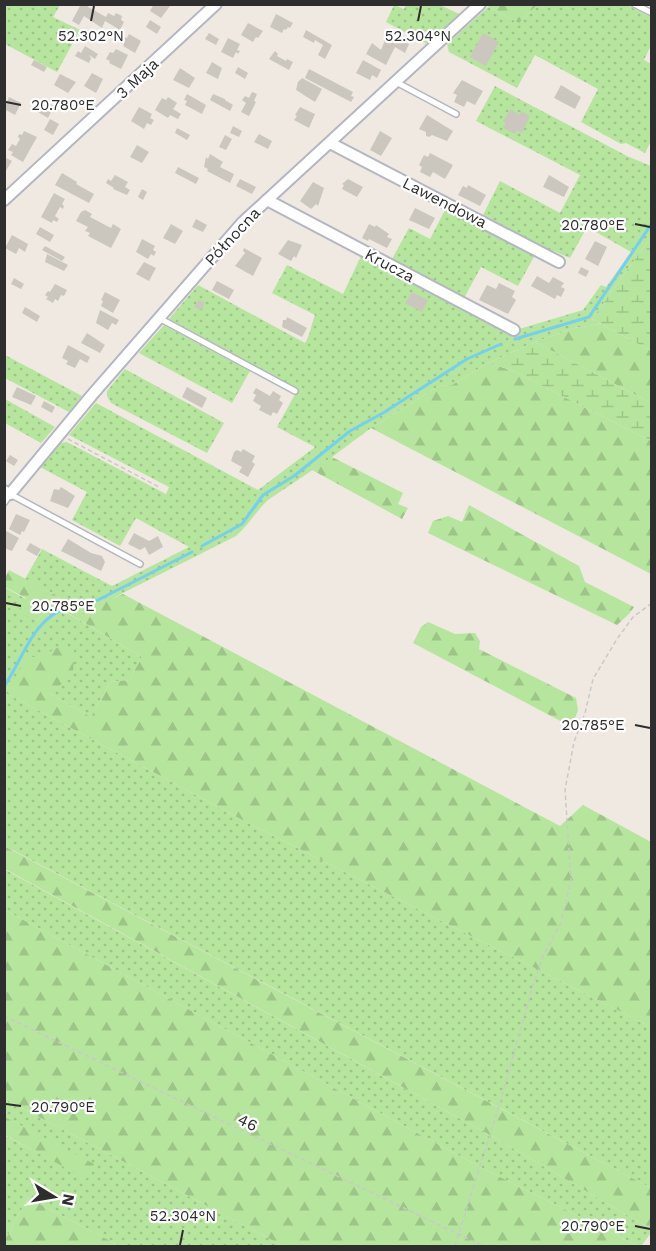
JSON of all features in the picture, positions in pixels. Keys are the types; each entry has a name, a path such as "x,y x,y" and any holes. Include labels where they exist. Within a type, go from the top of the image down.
{"street":[{"name":"3 Maja","path":"4,200 216,4"},
{"name":"Północna","path":"6,496 242,223 480,4"},
{"name":"Lawendowa","path":"330,143 559,262"},
{"name":"Krucza","path":"267,200 514,330"}],"lane":[{"path":"634,4 651,14"},
{"path":"396,82 456,114"},
{"path":"159,318 295,391"},
{"path":"6,496 140,564"}],"path":[{"path":"60,434 161,488"},
{"path":"455,1246 533,985 544,954 561,923 571,880 565,790 574,742 585,713 593,679 633,617 651,603"},
{"name":"46","path":"4,1016 483,1246"}],"green space":[{"path":"4,5 60,5 53,17 80,30 57,72 5,44"},
{"path":"394,5 404,9 406,5 440,5 459,14 427,44 386,22"},
{"path":"491,5 537,5 519,23 488,7"},
{"path":"537,5 627,5 651,17 651,45 644,60 651,64 651,141 645,153 626,143 621,144 581,122 598,89 535,55 517,88 449,52 447,44 488,7 519,23"},
{"path":"495,86 627,156 651,166 651,237 592,319 601,324 574,328 535,342 488,363 452,385 439,386 371,428 268,500 236,536 107,601 77,605 65,612 142,657 129,680 110,682 91,717 49,693 6,693 246,822 651,1027 651,1188 5,846 4,587 26,599 36,621 50,607 65,600 25,579 42,549 112,586 189,547 136,518 120,546 72,520 87,492 40,467 61,443 67,442 166,494 169,487 69,435 96,403 258,490 315,447 277,427 298,389 169,319 198,285 305,343 315,315 272,293 287,265 343,294 362,254 509,332 583,310 601,285 606,287 631,252 587,227 570,258 554,251 552,254 482,217 500,181 560,213 580,175 476,121"},
{"path":"446,208 535,255 518,286 481,267 464,298 392,259 409,228 430,239"},
{"path":"651,237 652,351 592,319"},
{"path":"601,324 651,351 651,403 535,342 574,328"},
{"path":"164,325 250,371 232,403 139,353"},
{"path":"535,342 651,403 651,441 511,370 488,363"},
{"path":"5,355 82,396 69,412 5,378"},
{"path":"488,363 511,370 651,441 651,574 371,428 439,386 452,385"},
{"path":"125,369 224,423 207,453 111,403 107,391"},
{"path":"5,399 55,427 41,443 5,423"},
{"path":"332,457 403,493 398,504 408,508 402,519 312,470"},
{"path":"469,505 579,566 585,582 634,607 617,625 428,533 433,521 448,516 462,522"},
{"path":"9,570 65,600 50,607 36,621 19,612 26,598 5,587 5,578"},
{"path":"123,594 560,826 583,805 651,842 651,1027 246,822 6,693 28,656 39,658 62,645 74,649 73,676 49,693 91,717 110,682 129,680 142,657 64,611"},
{"path":"428,622 455,634 475,633 480,641 479,649 576,698 578,710 574,721 566,724 413,643 421,627"},
{"path":"4,846 651,1188 651,1229 490,1135 5,869"},
{"path":"4,869 490,1135 651,1229 651,1233 641,1246 638,1246 480,1167 5,910"},
{"path":"5,910 480,1167 638,1246 283,1246 5,1099"},
{"path":"5,1099 283,1246 120,1246 28,1198 5,1240 4,1135 86,1178 93,1165 5,1117"},
{"path":"5,1117 94,1164 86,1179 5,1135"},
{"path":"28,1198 120,1246 5,1246 5,1240"}],"building":[{"path":"81,4 89,4 88,7 106,17 108,13 122,16 121,20 124,22 120,30 105,21 102,28 84,16 79,25 72,21"},
{"path":"154,4 170,6 161,18 150,11"},
{"path":"276,14 293,23 282,33 270,27"},
{"path":"150,20 161,27 157,34 146,27"},
{"path":"248,23 263,31 253,42 241,35"},
{"path":"306,30 332,45 325,59 318,55 323,45 303,37"},
{"path":"209,33 219,39 216,45 205,39"},
{"path":"483,33 499,42 486,66 470,57"},
{"path":"129,34 141,41 135,53 123,46 124,37 127,38"},
{"path":"387,35 409,44 405,53 395,47 386,65 366,54 372,43 381,50"},
{"path":"228,38 240,44 237,50 240,51 238,54 236,52 233,58 221,52"},
{"path":"85,46 98,54 95,59 89,55 91,58 89,63 75,56 78,51 81,53"},
{"path":"116,49 128,55 121,69 106,59 110,52 113,53"},
{"path":"275,51 277,56 293,62 289,70 269,59"},
{"path":"34,60 47,67 44,72 31,65"},
{"path":"363,60 381,70 377,78 372,75 370,80 356,73"},
{"path":"212,62 222,68 218,79 206,73"},
{"path":"238,67 248,73 245,79 235,73"},
{"path":"180,68 195,78 189,88 173,80"},
{"path":"309,69 353,92 351,96 354,97 351,102 305,78"},
{"path":"92,73 103,79 96,93 84,86"},
{"path":"60,74 76,82 68,93 54,85"},
{"path":"302,78 322,89 315,102 296,90"},
{"path":"462,80 483,91 475,105 467,101 464,107 454,102 457,95 453,93"},
{"path":"561,85 581,97 575,109 554,98"},
{"path":"252,92 257,94 254,101 256,102 249,116 241,112 246,103 242,100 245,96 249,98"},
{"path":"187,94 206,105 202,114 185,105 187,101 184,100"},
{"path":"213,94 233,105 230,111 210,100"},
{"path":"9,97 21,103 15,115 4,109"},
{"path":"168,97 177,103 173,109 181,114 178,119 170,115 168,118 155,110 162,98 166,100"},
{"path":"42,100 54,106 48,118 36,111 38,107 33,105 35,102 40,104"},
{"path":"139,107 152,114 150,118 154,120 151,125 147,123 144,129 131,121"},
{"path":"300,107 315,114 309,128 294,120"},
{"path":"511,109 519,115 521,111 530,116 522,133 517,130 515,134 503,128 506,123 503,121"},
{"path":"427,115 453,131 447,141 432,135 426,136 426,132 419,129"},
{"path":"50,119 59,124 53,135 44,130"},
{"path":"233,126 242,131 239,137 230,133"},
{"path":"177,128 190,135 187,140 175,133"},
{"path":"24,131 37,137 23,162 11,155 13,152 8,150 12,144 16,146 20,139 19,134 22,135"},
{"path":"380,131 392,138 381,156 370,150"},
{"path":"259,134 272,141 268,149 254,142"},
{"path":"225,135 232,139 226,150 219,147"},
{"path":"137,145 149,152 142,163 130,157"},
{"path":"430,153 453,165 445,179 433,172 430,177 420,172 422,167 419,165 424,155 428,157"},
{"path":"210,154 223,162 220,167 234,174 230,183 207,171 208,169 204,167 206,157 208,159"},
{"path":"4,157 12,161 4,174"},
{"path":"178,167 199,178 196,184 175,173"},
{"path":"62,173 94,194 89,203 55,185"},
{"path":"115,175 128,182 125,187 130,190 127,195 106,183 108,179 111,181"},
{"path":"549,175 569,187 564,197 543,187"},
{"path":"240,179 256,187 252,194 236,186"},
{"path":"348,179 363,187 357,197 342,189 344,185 342,184"},
{"path":"313,182 324,188 318,206 316,204 311,209 300,201"},
{"path":"468,185 486,195 480,206 458,195 463,186 467,188"},
{"path":"142,189 147,192 143,200 138,197"},
{"path":"54,193 65,199 62,204 63,209 60,207 55,216 59,219 57,222 53,220 52,223 41,217"},
{"path":"415,208 435,218 429,229 409,220"},
{"path":"85,210 92,214 90,217 111,228 113,224 121,229 111,248 88,236 90,233 85,231 88,227 76,221 81,212"},
{"path":"196,219 207,225 203,232 192,227"},
{"path":"171,224 183,231 175,244 163,238"},
{"path":"369,224 375,227 376,225 389,234 387,237 392,239 387,248 362,238"},
{"path":"40,227 54,235 50,242 36,234"},
{"path":"12,235 28,244 25,252 19,248 16,254 5,248"},
{"path":"142,239 155,246 154,256 151,254 148,259 136,252"},
{"path":"288,240 302,245 296,258 294,256 291,261 278,254"},
{"path":"595,241 607,247 598,266 585,259"},
{"path":"45,246 65,257 62,261 42,250"},
{"path":"244,248 262,258 253,276 235,266 245,253"},
{"path":"47,254 68,265 64,271 45,262"},
{"path":"144,262 156,268 149,281 136,274"},
{"path":"581,267 589,271 586,277 578,273"},
{"path":"537,276 549,283 553,277 564,283 561,287 565,289 561,297 557,295 555,299 531,286"},
{"path":"14,278 24,284 21,289 11,284"},
{"path":"217,281 234,290 229,299 212,290"},
{"path":"499,283 515,291 512,297 516,300 508,314 479,300 487,285 496,289"},
{"path":"55,284 67,290 64,296 61,295 58,301 55,299 53,303 46,299 48,297 45,295"},
{"path":"105,292 120,300 113,313 101,306"},
{"path":"412,292 428,300 422,312 405,303"},
{"path":"199,300 205,303 201,310 194,307"},
{"path":"25,307 40,316 37,322 22,313"},
{"path":"100,310 119,320 116,325 112,323 108,330 96,323"},
{"path":"287,317 307,328 302,337 282,327 283,320"},
{"path":"87,333 105,345 100,353 81,343"},
{"path":"68,345 90,357 87,363 80,359 75,368 66,364 68,361 62,358"},
{"path":"17,387 36,396 31,405 12,397"},
{"path":"187,387 207,398 202,408 182,397"},
{"path":"256,388 270,396 273,391 281,396 279,400 283,403 277,414 273,412 271,416 259,410 261,406 253,401"},
{"path":"44,401 55,407 52,413 41,407"},
{"path":"243,449 255,456 252,462 255,464 248,477 239,472 242,467 231,461 234,452 237,450 241,452"},
{"path":"10,455 18,460 14,466 6,461"},
{"path":"61,487 75,496 68,508 50,501 54,489 59,490"},
{"path":"16,514 30,520 20,535 9,529"},
{"path":"6,531 19,538 12,551 4,548"},
{"path":"134,533 149,541 158,536 163,547 149,555 145,547 140,550 128,544"},
{"path":"68,539 91,553 102,556 105,562 101,571 61,551"},
{"path":"30,543 41,549 37,556 26,550"}],"waterway":[{"path":"515,339 589,317 652,223"},
{"path":"202,546 242,524 263,495 294,476 350,431 383,413 467,359 501,344"},
{"path":"4,687 30,640 48,618 77,604 98,600 192,552"}]}
